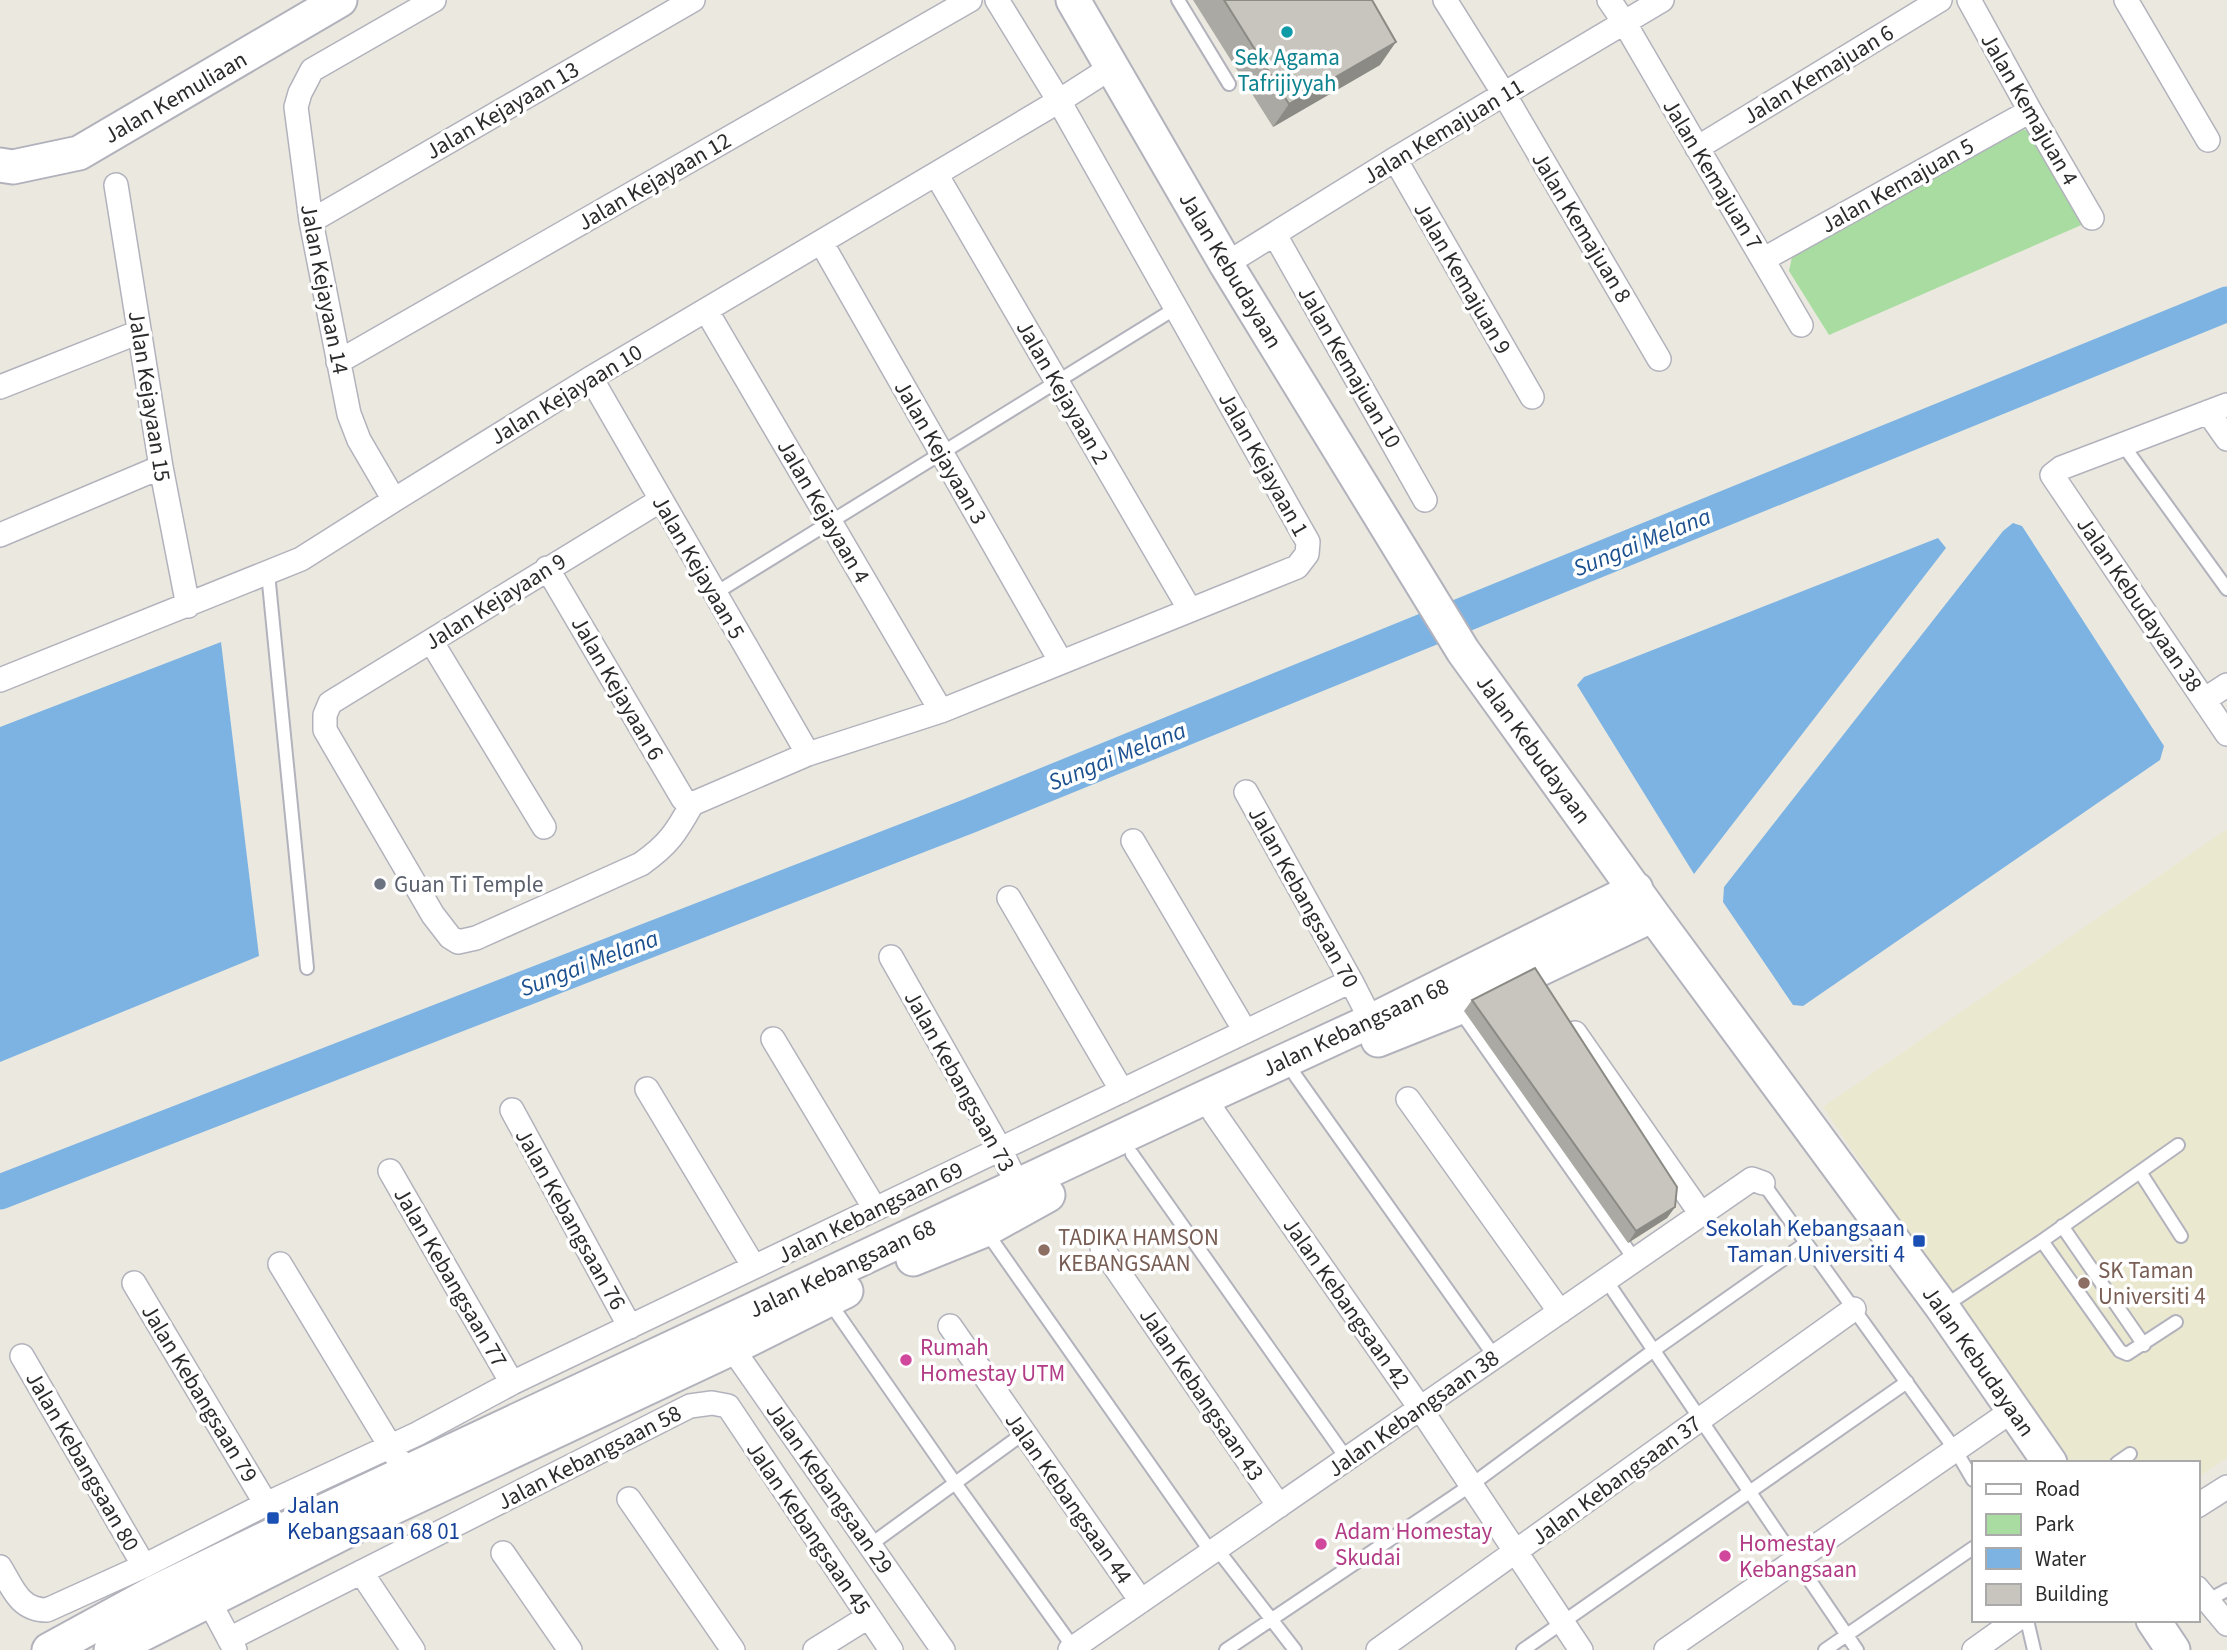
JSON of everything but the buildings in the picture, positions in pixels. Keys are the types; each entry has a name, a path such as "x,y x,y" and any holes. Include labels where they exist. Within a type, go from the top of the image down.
{"street":[{"name":"Jalan Kemuliaan","path":"0,165 13,167 79,153 340,0"},
{"name":"Jalan Kejayaan 14","path":"394,499 359,440 349,414 311,221 296,107 312,71 434,0"},
{"name":"Jalan Kejayaan 13","path":"311,221 694,0"},
{"name":"Jalan Kejayaan 12","path":"338,362 970,0"},
{"name":"Jalan Kejayaan 1","path":"808,754 941,711 1297,567 1307,554 1308,542 1059,101 997,0"},
{"name":"Jalan Kebudayaan","path":"1073,0 1226,264 1463,651 1942,1307 2049,1461"},
{"name":"Jalan Kemajuan 8","path":"1445,0 1504,94 1659,359"},
{"name":"Jalan Kemajuan 7","path":"1609,0 1801,325"},
{"name":"Jalan Kemajuan 11","path":"1226,264 1395,159 1662,0"},
{"name":"Jalan Kemajuan 6","path":"1697,148 1940,0"},
{"name":"Jalan Kemajuan 4","path":"1969,0 2092,218"},
{"path":"2126,0 2207,140"},
{"name":"Jalan Kejayaan 10","path":"0,680 301,559 591,379 1112,67"},
{"name":"Jalan Kemajuan 5","path":"1763,259 2030,111"},
{"name":"Jalan Kemajuan 9","path":"1395,159 1532,397"},
{"name":"Jalan Kejayaan 2","path":"936,173 1189,610"},
{"name":"Jalan Kejayaan 15","path":"116,186 161,467 188,606"},
{"name":"Jalan Kemajuan 10","path":"1275,235 1425,500"},
{"name":"Jalan Kejayaan 3","path":"821,242 1061,662"},
{"name":"Jalan Kejayaan 4","path":"706,310 941,711"},
{"path":"0,387 139,332"},
{"name":"Jalan Kejayaan 5","path":"591,379 808,754"},
{"path":"2123,445 2218,408 2227,439"},
{"name":"Jalan Kebudayaan 38","path":"2123,445 2062,468 2052,475 2227,734"},
{"path":"0,535 161,467"},
{"name":"Jalan Kejayaan 9","path":"661,500 330,703 325,715 325,730 433,915 450,937 458,942 476,938 641,864 673,837 692,804"},
{"name":"Jalan Kejayaan 6","path":"547,568 683,799 692,804"},
{"path":"431,641 544,827"},
{"path":"2204,699 2227,685"},
{"path":"692,804 808,754"},
{"name":"Jalan Kebangsaan 70","path":"1246,792 1376,1030"},
{"path":"1133,841 1245,1031"},
{"path":"1009,898 1122,1091"},
{"name":"Jalan Kebangsaan 68","path":"111,1650 201,1587 398,1459 827,1300 929,1251 985,1230 1023,1196 1132,1154 1210,1105 1295,1075 1376,1030 1458,1008 1645,902"},
{"name":"Jalan Kebangsaan 68","path":"49,1650 158,1591 201,1587 396,1506 725,1337 1210,1105 1376,1030 1645,902"},
{"name":"Jalan Kebangsaan 73","path":"891,957 1000,1149 1023,1196"},
{"name":"Jalan Kebangsaan 69","path":"0,1567 24,1605 35,1610 47,1610 144,1566 266,1504 398,1459 512,1383 1351,981"},
{"path":"1564,1016 1701,1214"},
{"path":"773,1039 876,1209"},
{"path":"648,1089 754,1268"},
{"path":"1408,1099 1560,1312"},
{"name":"Jalan Kebangsaan 42","path":"1210,1105 1420,1408 1581,1650"},
{"name":"Jalan Kebangsaan 76","path":"512,1110 630,1327"},
{"name":"Jalan Kebangsaan 77","path":"390,1171 512,1383"},
{"name":"Jalan Kebangsaan 38","path":"1072,1649 1701,1214 1752,1180 1760,1182"},
{"name":"Jalan Kebangsaan 43","path":"1102,1248 1279,1506"},
{"path":"279,1264 398,1459"},
{"name":"Jalan Kebangsaan 79","path":"134,1283 266,1504"},
{"name":"Jalan Kebangsaan 37","path":"1378,1650 1854,1309"},
{"name":"Jalan Kebangsaan 44","path":"950,1326 1140,1601"},
{"name":"Jalan Kebangsaan 29","path":"725,1337 943,1650"},
{"name":"Jalan Kebangsaan 80","path":"22,1356 144,1566"},
{"name":"Jalan Kebangsaan 58","path":"201,1587 232,1645 361,1572 690,1406 712,1403 728,1406"},
{"name":"Jalan Kebangsaan 45","path":"728,1406 891,1650"},
{"path":"1666,1650 2013,1410"},
{"path":"2199,1505 2227,1487"},
{"path":"629,1499 733,1650"},
{"path":"503,1553 570,1650"},
{"path":"361,1572 413,1650"},
{"path":"2211,1593 2227,1624"},
{"path":"815,1650 868,1617"},
{"path":"1974,1650 2013,1622"},
{"path":"2153,1622 2174,1650"}],"lane":[{"path":"1178,0 1229,84"},
{"path":"714,594 1176,308"},
{"path":"2123,445 2227,589"},
{"path":"268,573 307,968"},
{"path":"1458,1008 1635,1260"},
{"path":"1295,1075 1495,1357"},
{"path":"1942,1307 2042,1241 2178,1144"},
{"path":"1132,1154 1346,1459"},
{"path":"2140,1172 2181,1236"},
{"path":"1760,1182 1907,1382 1972,1478"},
{"path":"2062,1226 2144,1345"},
{"path":"985,1230 1214,1550 1295,1650"},
{"path":"2042,1241 2120,1351 2127,1354 2176,1322"},
{"path":"1226,1650 1471,1485 1654,1350 1806,1243"},
{"path":"1606,1280 1857,1650"},
{"path":"827,1300 1072,1649"},
{"path":"1523,1650 1907,1382"},
{"path":"870,1545 1024,1433"},
{"path":"2120,1461 2130,1454"},
{"path":"1825,1650 1972,1549"},
{"path":"2027,1622 2034,1650"}],"shaded area":[{"name":"SK Taman Universiti 4","path":"2227,829 2227,1458 2199,1477 2199,1461 2062,1461 1823,1107"}],"green space":[{"path":"2020,128 2034,133 2086,223 1829,335 1789,271 1792,257"}],"water":[{"path":"2013,523 2022,526 2164,746 2160,760 1803,1006 1793,1005 1723,902 1724,887 2003,531"},
{"path":"1938,538 1946,548 1694,874 1577,685 1584,677"},
{"path":"221,642 259,956 0,1062 0,727"}],"waterway":[{"name":"Sungai Melana","path":"0,1192 969,816 2227,304"}],"place":[{"name":"Sek Agama Tafrijiyyah","path":"1287,32"},
{"name":"Guan Ti Temple","path":"380,884"},
{"name":"Sekolah Kebangsaan Taman Universiti 4","path":"1919,1241"},
{"name":"TADIKA HAMSON KEBANGSAAN","path":"1044,1250"},
{"name":"SK Taman Universiti 4","path":"2084,1283"},
{"name":"Rumah Homestay UTM","path":"906,1360"},
{"name":"Jalan Kebangsaan 68 01","path":"273,1518"},
{"name":"Adam Homestay Skudai","path":"1321,1544"},
{"name":"Homestay Kebangsaan","path":"1725,1556"}]}
